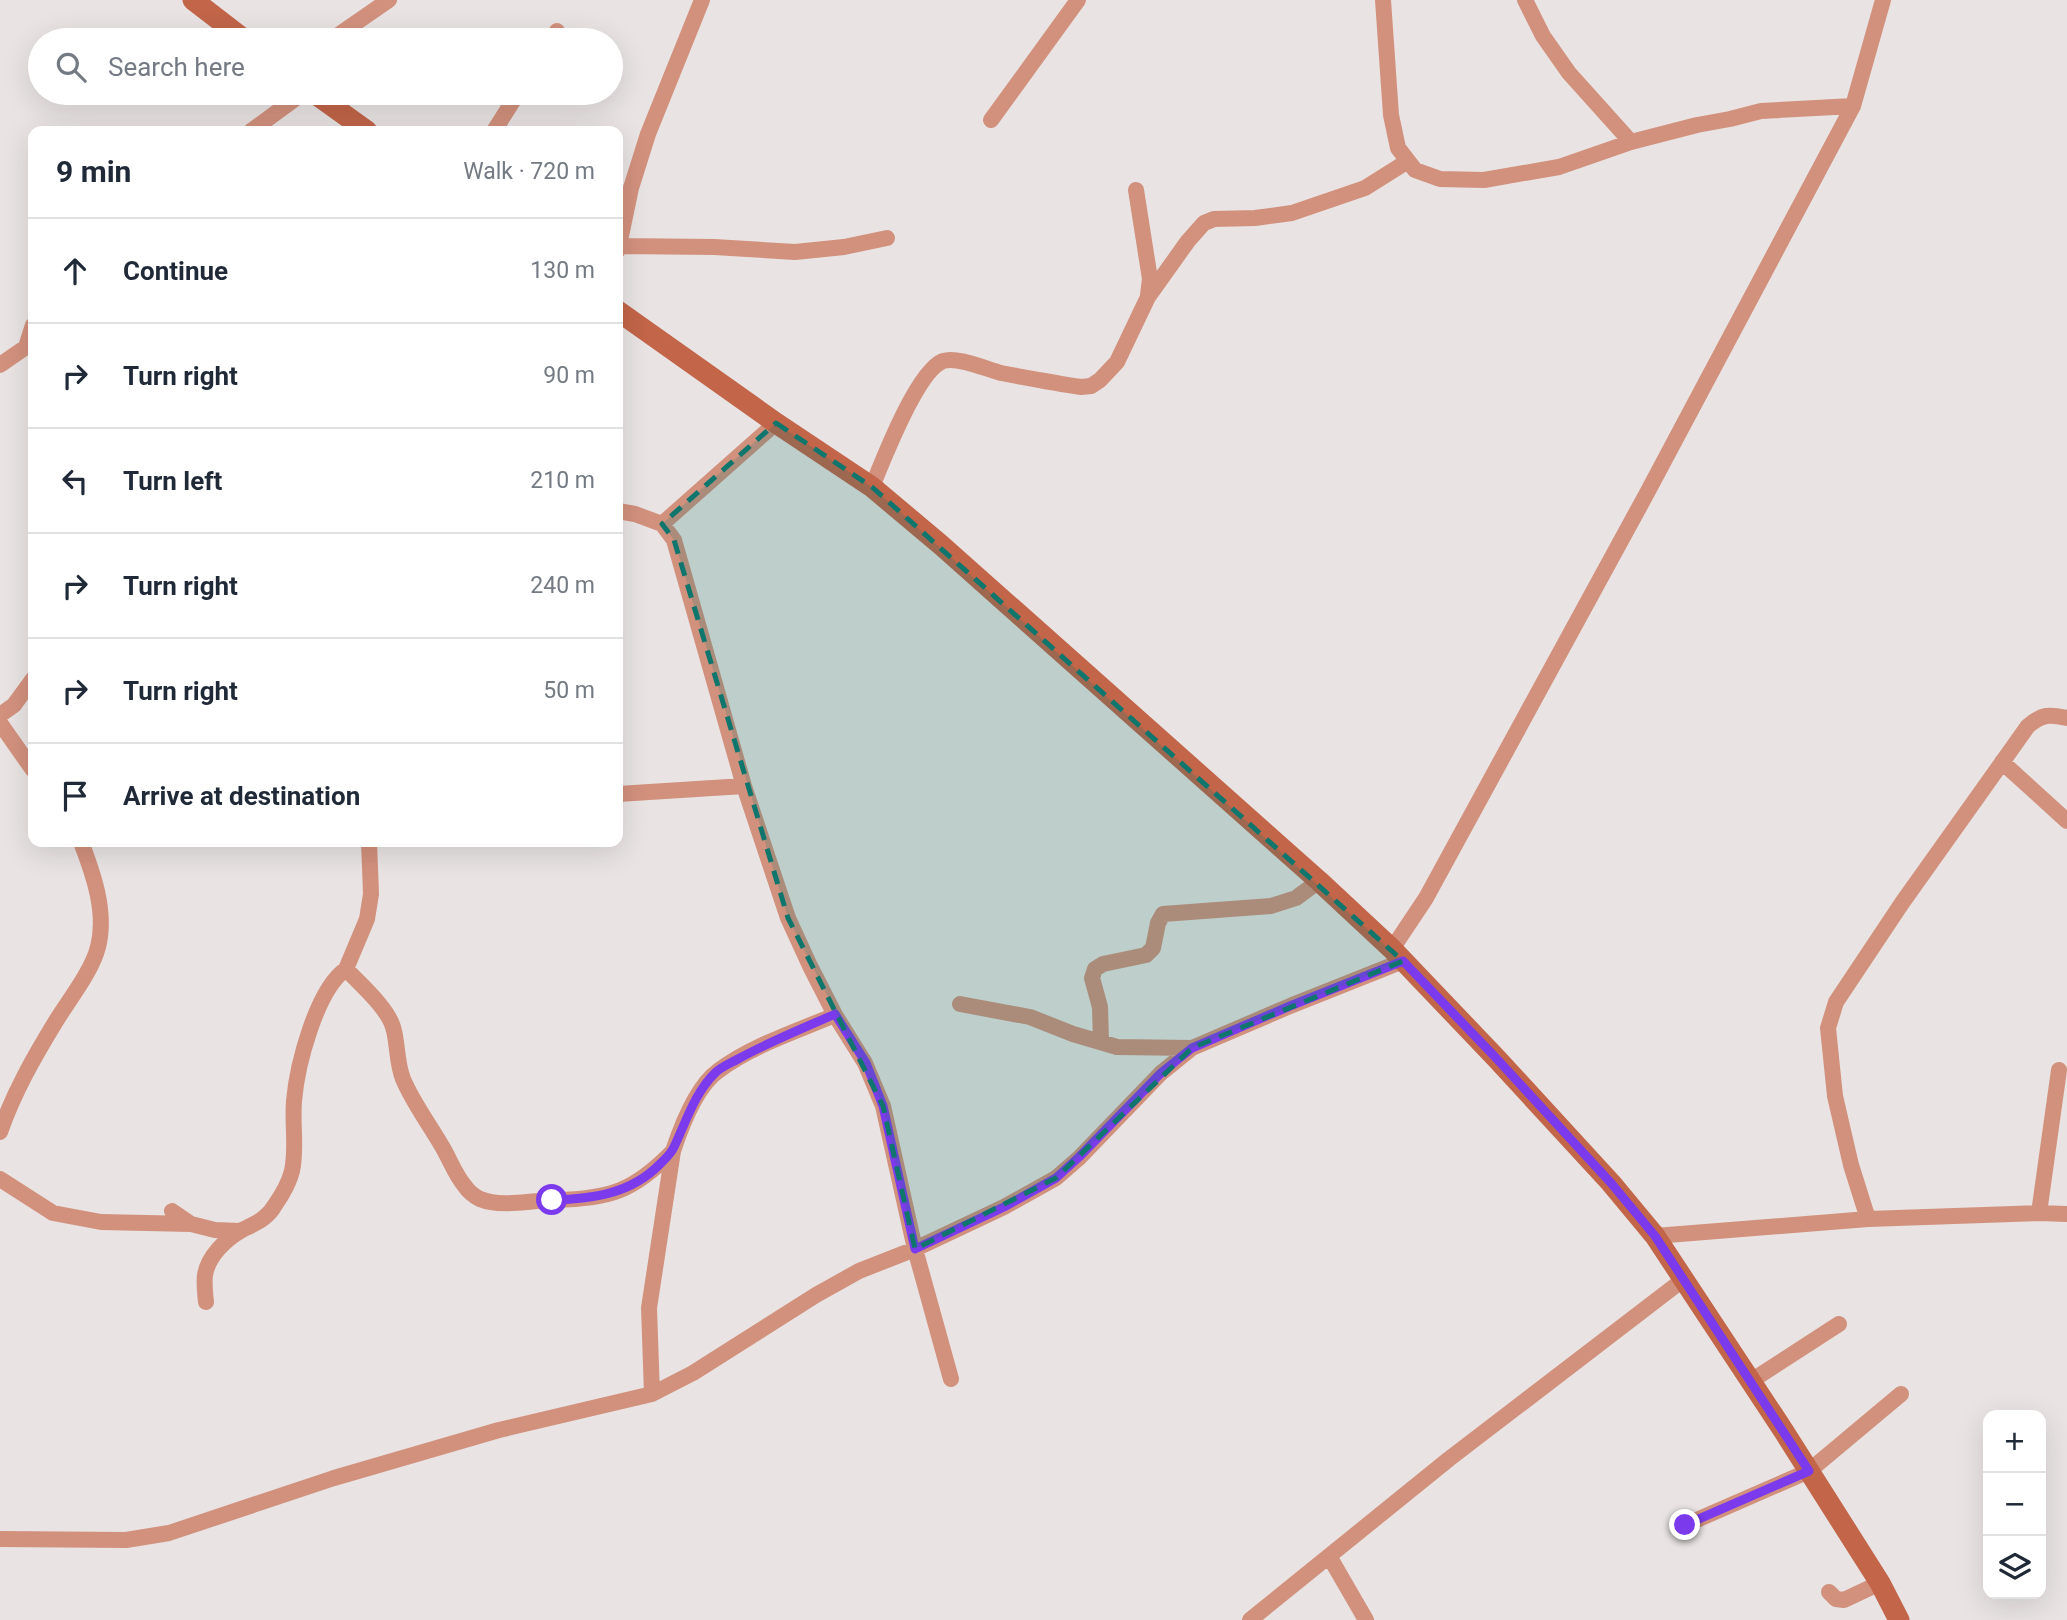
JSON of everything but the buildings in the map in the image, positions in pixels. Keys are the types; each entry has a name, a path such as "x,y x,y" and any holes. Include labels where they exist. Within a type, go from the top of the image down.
{"street":[{"path":"193,0 229,28"},
{"path":"348,28 389,0"},
{"path":"623,225 648,134 702,0"},
{"path":"991,120 1078,0"},
{"path":"1383,0 1391,115 1398,148 1415,170 1440,179 1484,180 1559,167 1630,142 1762,111 1853,106"},
{"path":"1525,0 1543,36 1569,73 1630,142"},
{"path":"0,1539 126,1540 169,1533 334,1478 499,1430 652,1394 694,1373 816,1295 859,1271 915,1249 1004,1207 1056,1178 1161,1073 1192,1048 1290,1006 1397,955 1853,106 1883,0"},
{"path":"258,126 287,105"},
{"path":"331,105 360,126"},
{"path":"497,126 511,105"},
{"path":"872,486 890,440 917,390 929,372 943,361 957,360 1000,372 1081,387 1091,386 1117,362 1148,297 1204,223 1214,219 1255,218 1293,213 1365,188 1408,161"},
{"path":"1136,190 1150,279 1148,297"},
{"path":"623,248 714,247 795,252 844,247 887,238"},
{"path":"623,315 776,423 872,486 1319,881 1397,955 1611,1183 1655,1236 1809,1471 1880,1583 1899,1620"},
{"path":"0,365 26,347 28,341"},
{"path":"662,524 776,423"},
{"path":"623,513 662,524 674,540 744,786 788,918 835,1014 866,1063 883,1106 915,1249 951,1379"},
{"path":"0,715 14,705 28,686"},
{"path":"1868,1219 1851,1165 1835,1096 1828,1028 1836,1002 1902,903 2028,726 2039,717 2053,715 2067,718"},
{"path":"0,723 28,763"},
{"path":"2002,762 2067,821"},
{"path":"623,794 744,786"},
{"path":"0,1132 32,1059 99,947 97,893 82,847"},
{"path":"206,1302 205,1273 213,1255 240,1231 265,1219 274,1208 291,1174 295,1153 293,1126 297,1079 314,1016 326,992 346,969 368,919 371,894 369,847"},
{"path":"1101,1042 1100,1007 1092,978 1096,969 1103,964 1146,955 1153,948 1158,923 1163,914 1271,906 1296,898 1319,881"},
{"path":"346,969 393,1026 399,1066 410,1093 462,1183 471,1193 491,1202 594,1198 613,1193 641,1180 673,1150"},
{"path":"960,1004 1030,1017 1117,1047 1192,1048"},
{"path":"652,1394 649,1308 673,1150 681,1126 693,1102 716,1072 755,1050 835,1014"},
{"path":"2039,1213 2059,1070"},
{"path":"0,1179 53,1213 101,1222 191,1224 215,1230 240,1231"},
{"path":"172,1210 191,1224"},
{"path":"1655,1236 1868,1219 2067,1214"},
{"path":"1250,1620 1449,1460 1684,1279"},
{"path":"1751,1381 1839,1324"},
{"path":"1685,1525 1809,1471 1901,1394"},
{"path":"1329,1556 1366,1620"},
{"path":"1829,1592 1836,1599 1844,1600 1880,1583"}],"highlighted area":[{"path":"776,423 872,487 1403,961 1192,1048 1056,1178 915,1249 883,1106 788,918 674,540 662,524"}],"route":[{"path":"552,1200 594,1198 613,1193 641,1180 673,1150 693,1102 716,1072 755,1050 835,1014 866,1063 883,1106 915,1249 1004,1207 1056,1178 1161,1073 1192,1048 1403,961 1611,1183 1655,1236 1809,1471 1685,1525"}]}
